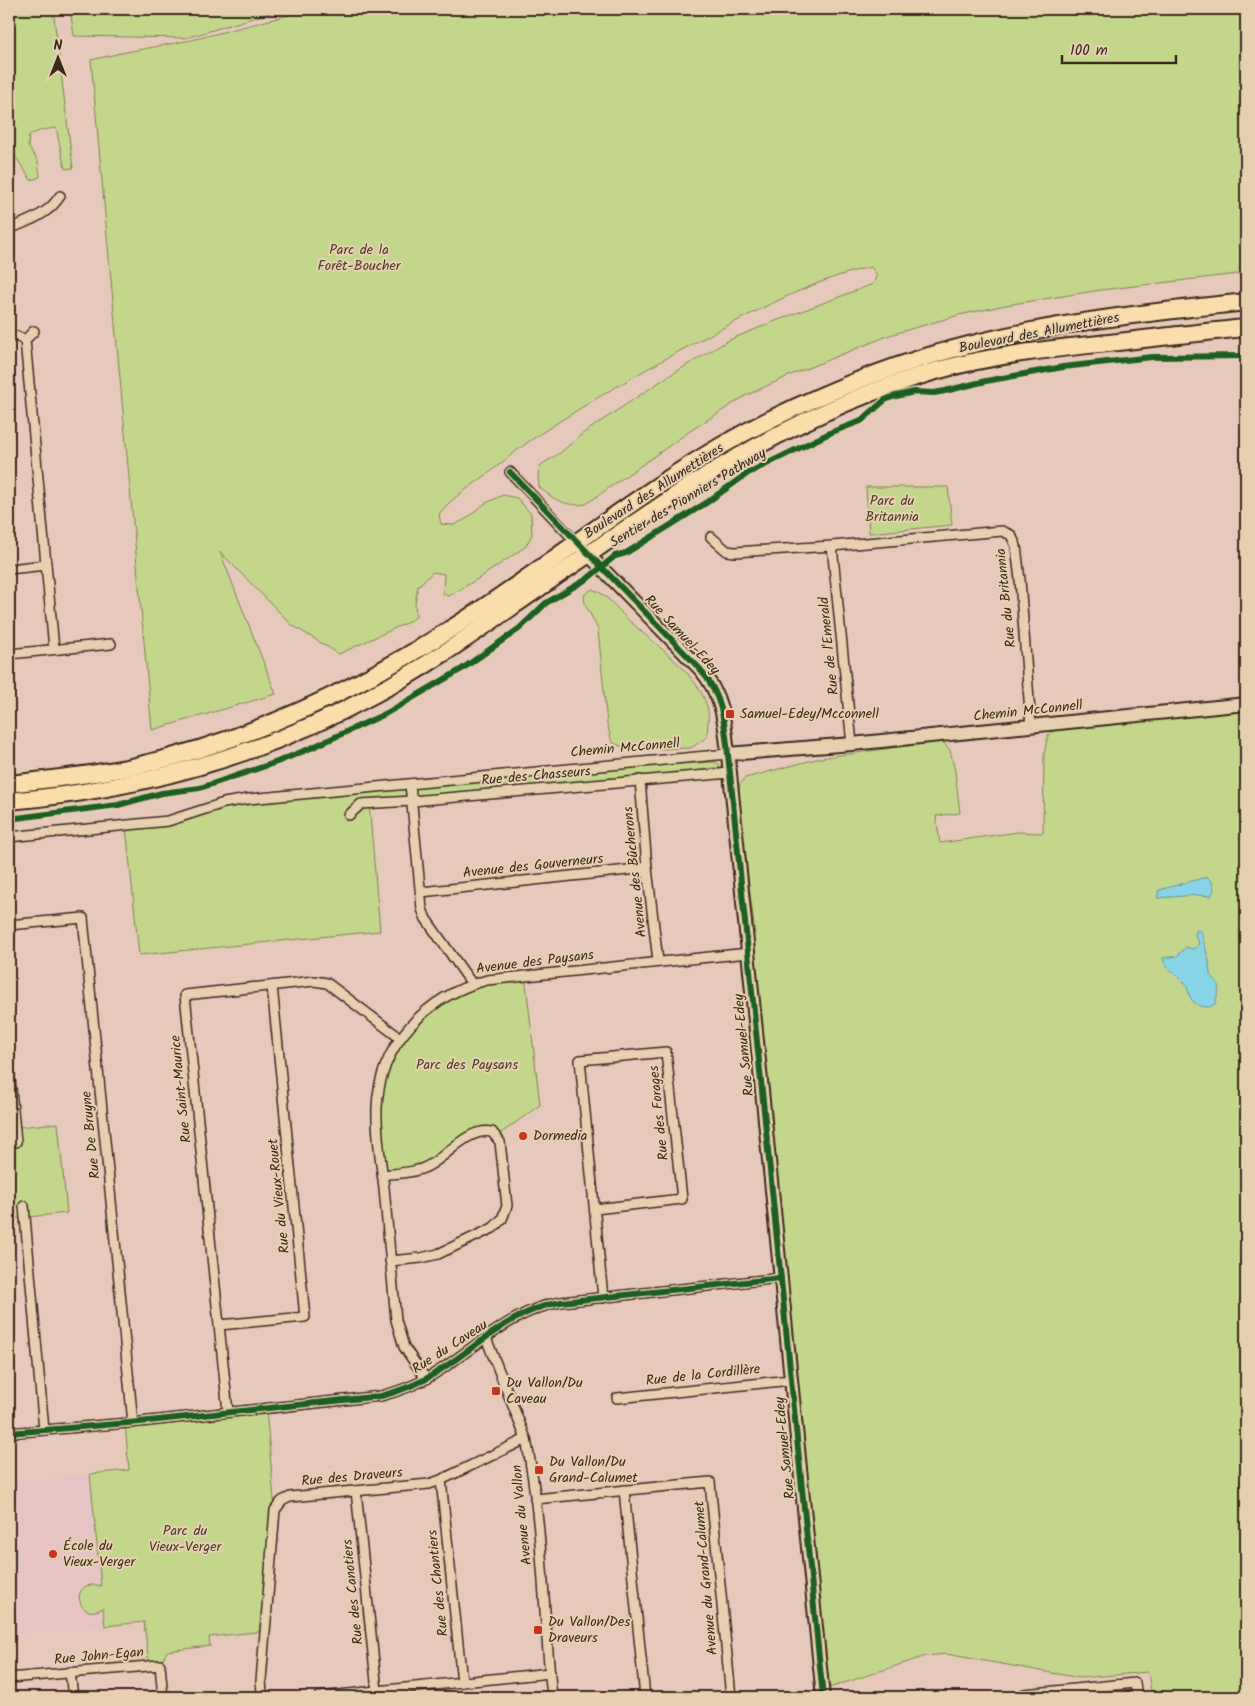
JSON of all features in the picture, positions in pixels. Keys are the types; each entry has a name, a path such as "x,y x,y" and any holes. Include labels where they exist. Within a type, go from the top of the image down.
{"highway":[{"name":"Boulevard des Allumettières","path":"9,784 92,774 138,765 215,745 299,713 381,672 422,647 680,472 729,442 768,421 853,383 896,367 966,346 1012,335 1132,315 1246,302"},
{"name":"Boulevard des Allumettières","path":"9,801 133,784 221,760 303,729 376,694 424,666 588,554 740,454 815,416 902,381 940,370 1018,353 1246,328"}],"street":[{"path":"9,230 43,214 51,208 60,196"},
{"path":"25,340 34,331"},
{"path":"9,337 16,336 25,340"},
{"path":"25,340 54,649"},
{"name":"Rue Samuel-Edey","path":"510,472 708,678 714,687 721,706 730,773 822,1697"},
{"name":"Rue du Britannia","path":"711,537 727,551 735,552 832,546 1002,531 1011,535 1016,546 1020,580 1031,726"},
{"name":"Rue de l'Emerald","path":"832,546 852,744"},
{"path":"9,569 46,565"},
{"path":"9,654 111,644"},
{"name":"Chemin McConnell","path":"9,837 168,821 224,803 248,799 852,744 1246,704"},
{"name":"Rue des Chasseurs","path":"350,814 361,804 730,773"},
{"name":"Avenue des Bûcherons","path":"640,780 658,962"},
{"path":"410,784 422,909 426,919 472,984"},
{"name":"Avenue des Gouverneurs","path":"421,892 648,868"},
{"name":"Rue De Bruyne","path":"9,925 83,918 133,1422"},
{"name":"Avenue des Paysans","path":"426,1379 404,1347 399,1334 377,1128 379,1091 390,1056 400,1038 414,1020 454,991 487,980 525,974 748,953"},
{"name":"Rue Saint-Maurice","path":"228,1412 185,995 314,981 327,983 400,1038"},
{"name":"Rue du Vieux-Rouet","path":"219,1325 305,1317 272,986"},
{"name":"Rue des Forages","path":"595,1209 682,1200 666,1052 580,1060 595,1209 604,1298"},
{"path":"9,1068 16,1142"},
{"path":"382,1175 414,1171 428,1166 474,1133 483,1130 492,1132 500,1142 507,1206 498,1223 493,1228 438,1254 421,1258 390,1261"},
{"path":"24,1206 44,1430"},
{"name":"Rue du Caveau","path":"9,1433 381,1396 397,1392 426,1379 515,1318 537,1308 555,1303 781,1278"},
{"name":"Avenue du Vallon","path":"486,1338 526,1439 535,1500 552,1697"},
{"name":"Rue de la Cordillère","path":"618,1398 791,1380"},
{"name":"Rue des Draveurs","path":"266,1697 262,1692 261,1682 275,1510 282,1501 290,1497 429,1484 526,1439"},
{"name":"Rue des Chantiers","path":"441,1480 462,1682"},
{"name":"Avenue du Grand-Calumet","path":"535,1500 710,1482 731,1697"},
{"path":"624,1490 645,1697"},
{"name":"Rue des Canotiers","path":"356,1491 376,1691"},
{"name":"Rue John-Egan","path":"9,1678 160,1665 163,1697"},
{"path":"70,1672 73,1697"},
{"path":"319,1697 550,1673"},
{"path":"1024,1696 1136,1683 1137,1697"}],"shaded area":[{"name":"École du Vieux-Verger","path":"90,1474 105,1626 9,1636 9,1481"}],"green space":[{"path":"9,9 53,9 73,168 65,169 56,128 42,130 29,135 28,146 38,161 40,177 31,180 9,147"},
{"path":"70,9 283,9 186,38 74,36"},
{"name":"Parc de la Forêt-Boucher","path":"312,9 1246,9 1246,273 1101,290 1006,305 959,315 890,335 793,374 747,395 693,429 586,504 579,505 561,502 539,487 538,475 541,465 560,453 582,434 667,377 729,340 873,284 877,275 871,267 813,285 721,329 605,394 531,440 456,497 439,514 441,524 454,525 466,519 484,504 503,495 517,498 531,514 532,535 525,547 449,596 443,594 444,574 433,572 418,586 415,603 416,617 339,654 292,625 220,552 276,694 152,730 91,60 192,40"},
{"name":"Parc du Britannia","path":"866,487 948,487 952,525 869,533"},
{"path":"592,589 604,595 628,620 686,671 702,694 707,706 707,737 691,748 629,750 612,742 607,724 598,629 585,604 584,595"},
{"path":"1246,711 1246,1697 1152,1697 1148,1672 1080,1678 946,1654 926,1656 829,1688 752,935 755,934 738,796 739,786 745,778 820,758 942,741 950,750 955,771 960,813 936,816 940,843 1018,832 1043,833 1044,754 1048,735 1056,729"},
{"path":"716,762 720,768 717,771 369,803 380,931 139,955 126,826 168,821 224,803 558,770"},
{"name":"Parc des Paysans","path":"525,975 540,1105 497,1136 483,1130 428,1166 382,1175 379,1091 400,1038 454,991"},
{"path":"58,1123 67,1213 9,1219 9,1128"},
{"name":"Parc du Vieux-Verger","path":"266,1408 275,1510 265,1631 209,1637 210,1646 167,1651 160,1665 149,1666 144,1622 105,1626 103,1608 94,1611 87,1610 82,1606 80,1600 80,1593 84,1588 91,1585 101,1586 90,1474 129,1470 125,1423"}],"water":[{"path":"1207,877 1212,882 1214,890 1211,896 1157,898 1159,890"},
{"path":"1198,930 1201,931 1209,961 1210,975 1218,985 1215,1004 1210,1007 1200,1006 1192,1001 1186,984 1168,968 1163,958 1177,956 1186,947 1192,949 1197,947 1199,943 1195,935"}],"cycle path":[{"name":"Sentier des Pionniers Pathway","path":"9,819 118,805 162,793 200,788 277,762 385,714 462,669 520,628 546,603 587,579 615,556 626,553 706,503 748,473 832,432 861,421 885,400 892,397 914,392 934,393 1063,367 1152,357 1246,356"},
{"path":"510,472 700,669 709,681 720,705 730,773 823,1697"},
{"path":"9,1433 140,1422 381,1396 424,1380 506,1324 523,1314 542,1307 561,1302 781,1278"}],"place":[{"name":"Samuel-Edey/Mcconnell","path":"730,714"},
{"name":"Dormedia","path":"523,1136"},
{"name":"Du Vallon/Du Caveau","path":"496,1391"},
{"name":"Du Vallon/Du Grand-Calumet","path":"539,1470"},
{"name":"École du Vieux-Verger","path":"53,1554"},
{"name":"Du Vallon/Des Draveurs","path":"538,1630"}]}
